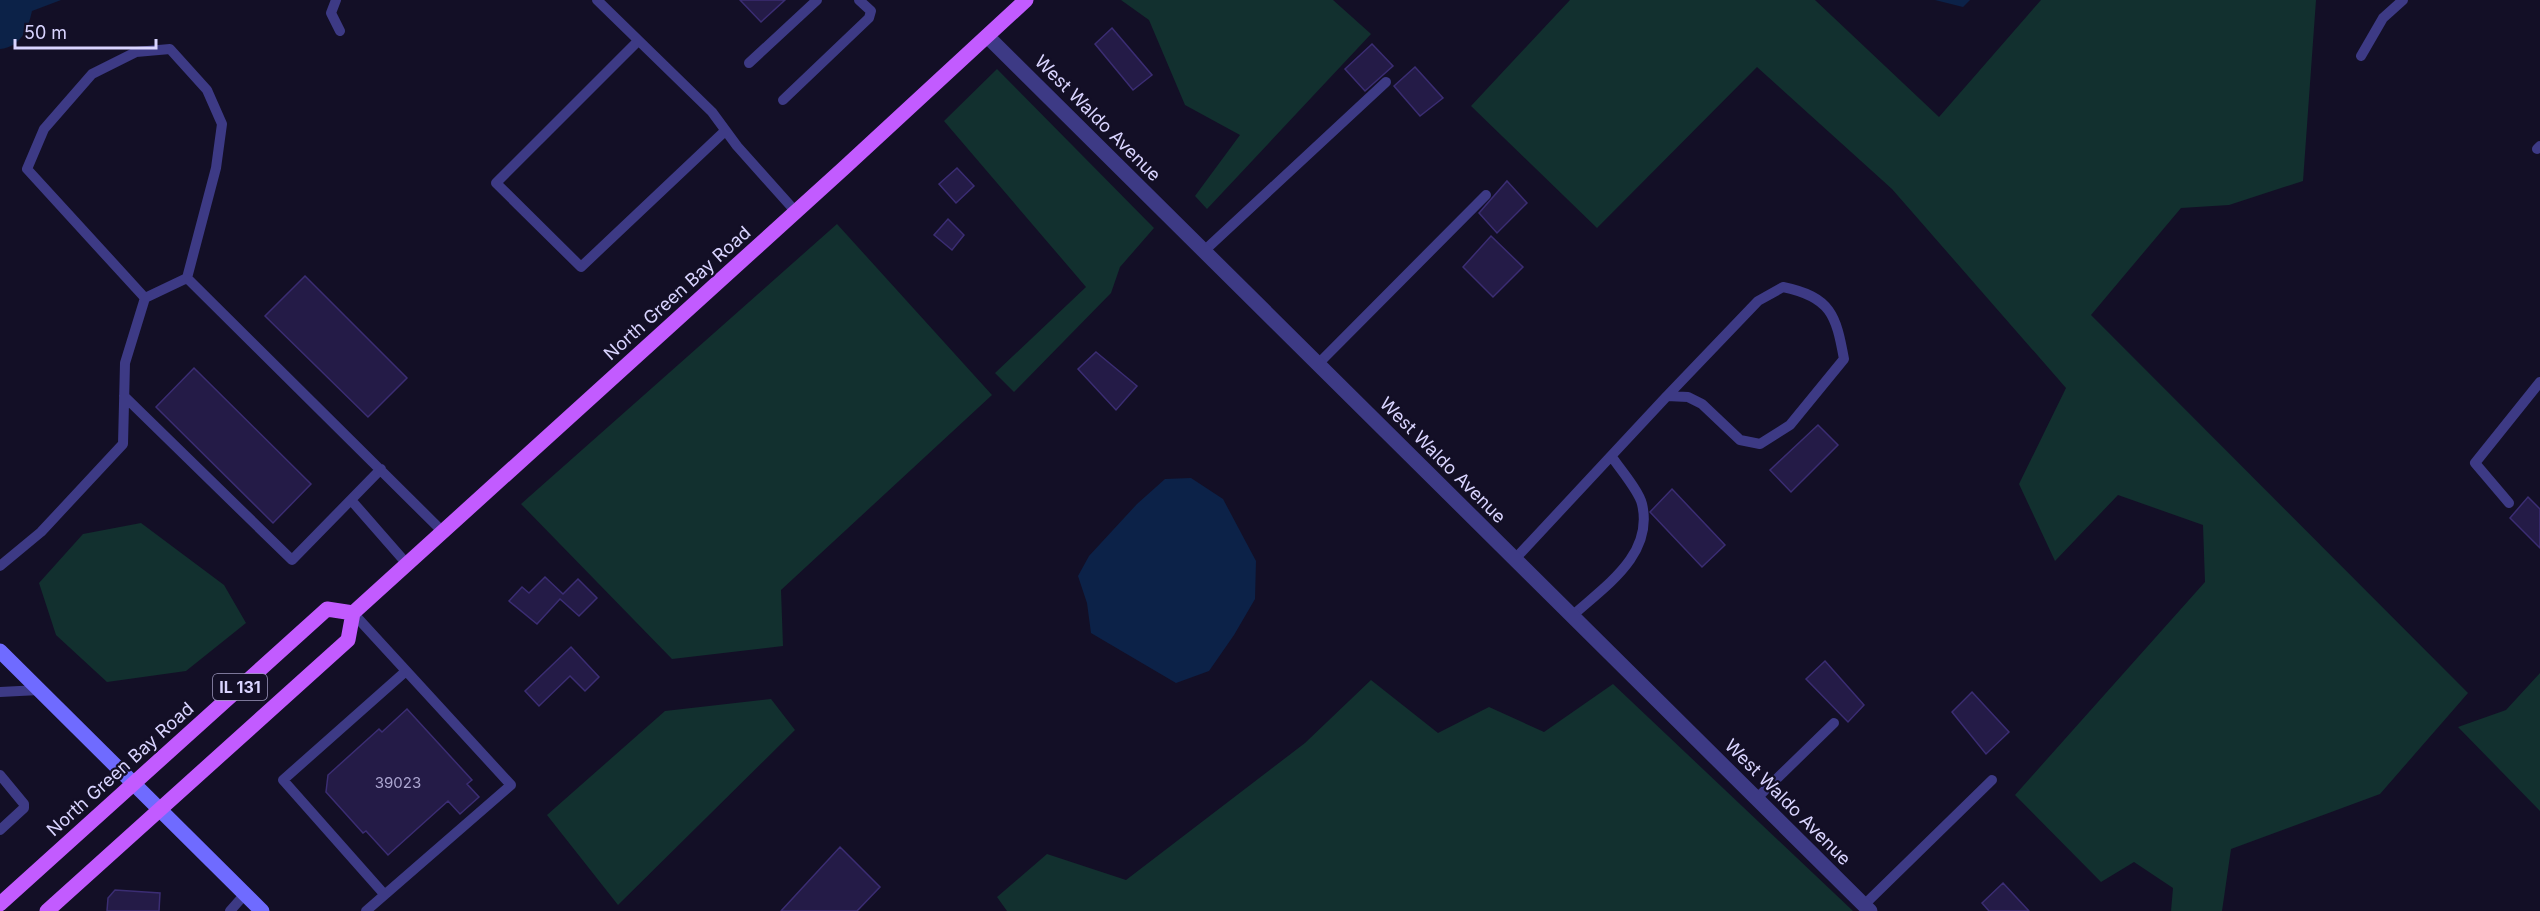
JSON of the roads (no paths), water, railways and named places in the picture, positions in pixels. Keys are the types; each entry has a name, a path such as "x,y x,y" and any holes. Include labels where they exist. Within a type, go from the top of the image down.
{"main road":[{"name":"North Green Bay Road","path":"0,904 327,609 353,613 796,212 1026,0"},
{"name":"IL 131","path":"47,911 348,640 353,613"},
{"path":"0,651 262,911"}],"street":[{"name":"West Waldo Avenue","path":"988,37 1867,908"}],"lane":[{"path":"336,0 331,13 340,31"},
{"path":"597,0 712,112 725,131 796,212"},
{"path":"749,63 817,0"},
{"path":"783,100 869,18 871,11 859,0"},
{"path":"2361,56 2383,18 2403,0"},
{"path":"638,40 496,183 581,267 725,131"},
{"path":"0,566 41,532 123,444 125,363 145,298 187,278 216,168 222,124 207,90 170,49 136,52 92,74 44,129 27,169 145,298"},
{"path":"1204,251 1386,82"},
{"path":"1318,364 1486,195"},
{"path":"187,278 442,532"},
{"path":"1515,559 1667,396 1758,302 1783,288 1805,292 1824,305 1837,322 1844,359 1790,425 1760,444 1740,440 1702,404 1688,397 1667,396"},
{"path":"2509,503 2475,463 2540,382"},
{"path":"124,396 292,560 381,469"},
{"path":"1572,616 1637,553 1643,532 1642,503 1612,457"},
{"path":"351,500 406,564"},
{"path":"353,613 511,785 366,911"},
{"path":"384,894 283,780 406,671"},
{"path":"0,692 39,690"},
{"path":"1756,798 1834,723"},
{"path":"0,775 24,804 24,808 0,830"},
{"path":"1867,908 1992,780"},
{"path":"230,911 245,894"}],"water":[{"path":"0,0 61,0 32,11 26,30 18,41 7,48 0,49"},
{"path":"1935,0 1970,0 1963,7"},
{"path":"1191,478 1223,499 1256,561 1255,599 1209,671 1176,683 1091,633 1087,603 1078,576 1089,556 1137,504 1165,479"}]}
